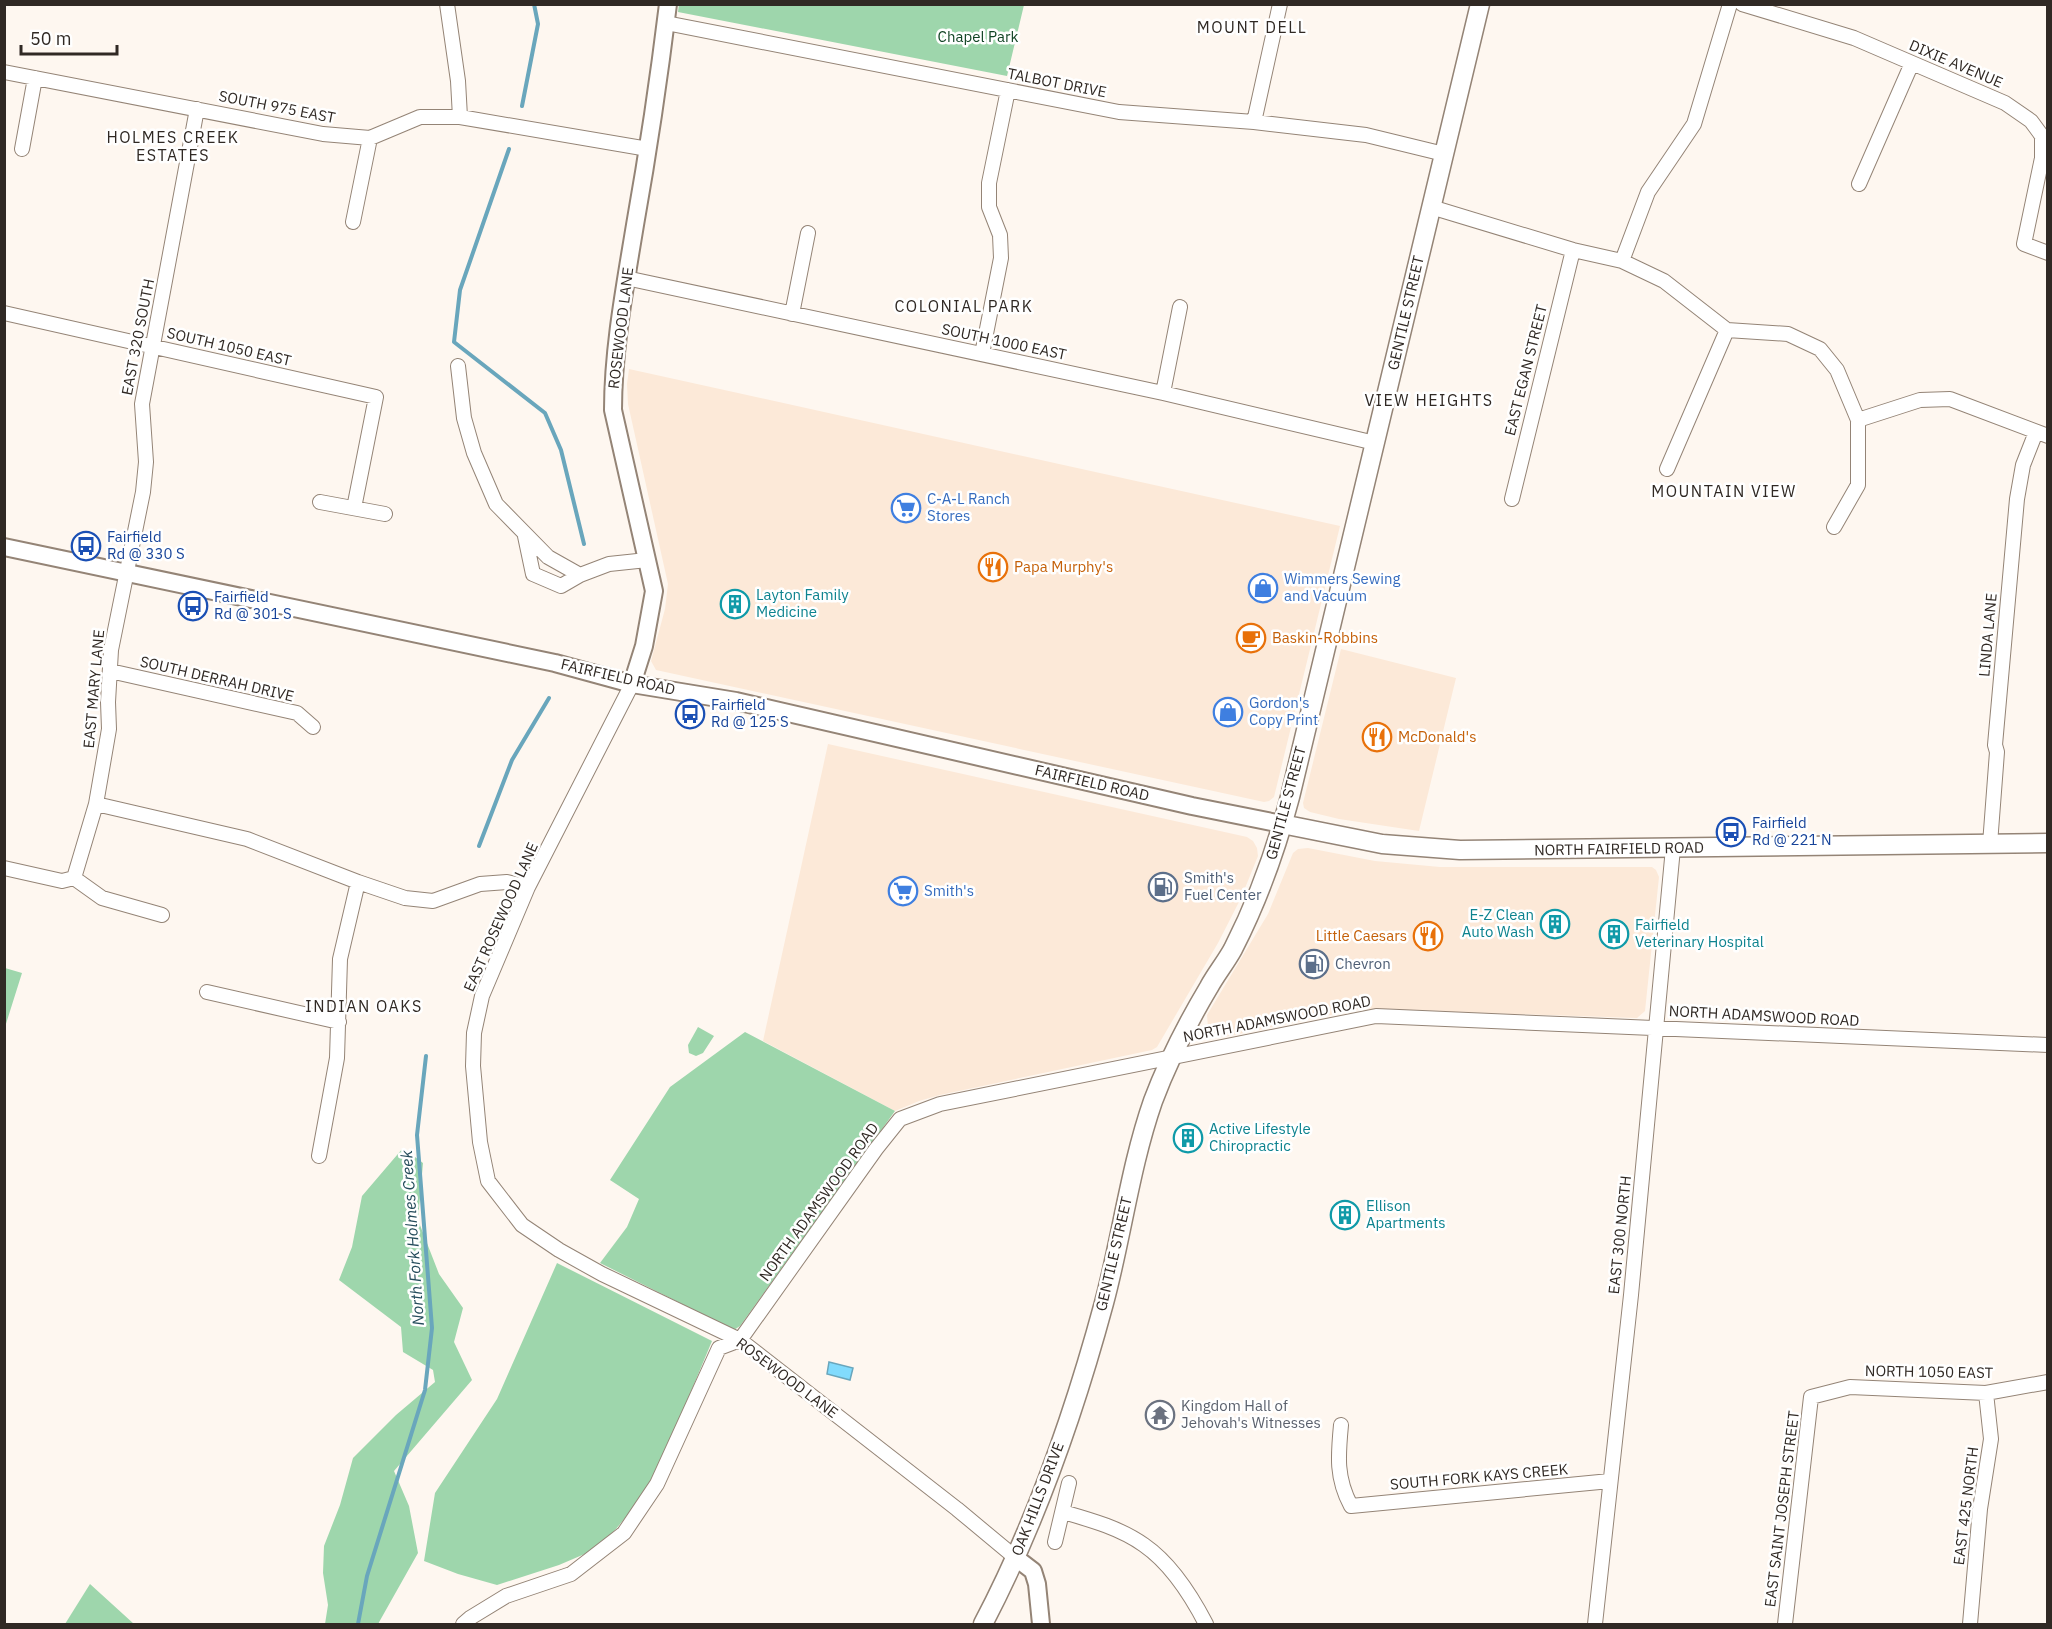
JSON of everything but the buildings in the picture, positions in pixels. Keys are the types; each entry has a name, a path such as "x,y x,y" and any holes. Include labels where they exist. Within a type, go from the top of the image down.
{"main road":[{"name":"GENTILE STREET","path":"1084,1369 1104,1301 1135,1165 1153,1103 1170,1056 1231,952 1253,907 1274,853 1480,4"},
{"name":"FAIRFIELD ROAD","path":"1282,824 1336,835"},
{"name":"NORTH FAIRFIELD ROAD","path":"1336,835 1408,847 1460,850 2048,843"},
{"name":"OAK HILLS DRIVE","path":"983,1624 1016,1558 1040,1501 1084,1369"}],"street":[{"path":"447,4 458,81 460,117"},
{"name":"ROSEWOOD LANE","path":"632,684 644,646 654,591 613,410 613,383 626,278 648,149 668,4"},
{"path":"1254,122 1280,4"},
{"path":"1622,261 1648,192 1694,124 1730,4"},
{"name":"DIXIE AVENUE","path":"1742,4 1854,38 2005,103 2031,121 2042,136 2042,158 2024,244 2048,253"},
{"name":"TALBOT DRIVE","path":"666,23 1119,112 1254,122 1366,135 1444,154"},
{"path":"1859,184 1912,63"},
{"name":"SOUTH 975 EAST","path":"4,72 323,134 370,138 420,117 460,117 648,149"},
{"path":"22,149 35,78"},
{"path":"982,354 1001,258 1000,235 989,207 989,183 1008,90"},
{"name":"EAST 320 SOUTH","path":"126,572 146,462 142,404 197,109"},
{"path":"353,222 370,138"},
{"path":"1431,207 1573,250 1622,261 1664,281 1727,330 1788,334 1820,349 1837,369 1858,420 1858,485 1834,527"},
{"path":"792,314 808,233"},
{"name":"EAST EGAN STREET","path":"1512,499 1573,250"},
{"name":"SOUTH 1000 EAST","path":"626,278 1163,393 1375,443"},
{"path":"1163,393 1180,308"},
{"name":"SOUTH 1050 EAST","path":"4,313 376,397 354,508"},
{"path":"1667,469 1727,330"},
{"path":"458,366 464,418 474,453 496,504 548,557 580,575"},
{"path":"1858,420 1920,400 1950,399 2042,434"},
{"name":"LINDA LANE","path":"1990,844 1998,752 1995,745 2017,499 2023,465 2042,434"},
{"path":"320,502 385,514"},
{"path":"525,536 533,574 561,586 580,575 609,564 647,560"},
{"name":"FAIRFIELD ROAD","path":"4,547 555,663 632,684 736,701 1192,806 1282,824"},
{"name":"EAST MARY LANE","path":"75,878 96,804 109,729 111,650 126,572"},
{"name":"SOUTH DERRAH DRIVE","path":"110,671 297,713 313,727"},
{"name":"EAST ROSEWOOD LANE","path":"488,1181 480,1142 473,1066 474,1033 482,996 528,887 632,684"},
{"path":"96,804 247,839 405,898 433,901 480,884 507,882 528,887"},
{"name":"EAST 300 NORTH","path":"1594,1624 1631,1295 1672,848"},
{"path":"4,868 62,881 75,878 102,898 162,915"},
{"path":"319,1156 337,1058 340,959 358,882"},
{"path":"207,992 339,1022"},
{"name":"NORTH ADAMSWOOD ROAD","path":"740,1340 876,1149 900,1119 940,1104 1376,1016 2048,1046"},
{"name":"ROSEWOOD LANE","path":"488,1181 522,1225 559,1250 602,1274 740,1340 957,1509 1016,1558"},
{"path":"463,1624 506,1596 572,1574 624,1533 657,1484 719,1348 740,1340"},
{"name":"NORTH 1050 EAST","path":"1811,1397 1850,1387 1986,1393 2048,1382"},
{"name":"EAST 425 NORTH","path":"1970,1624 1980,1509 1992,1439 1986,1393"},
{"name":"EAST SAINT JOSEPH STREET","path":"1785,1624 1811,1397"},
{"name":"SOUTH FORK KAYS CREEK","path":"1341,1425 1338,1460 1343,1490 1352,1506 1610,1481"},
{"path":"1055,1542 1069,1484"},
{"path":"1063,1512 1107,1525 1145,1545 1173,1573 1195,1602 1206,1624"},
{"path":"1016,1558 1033,1571 1037,1584 1041,1624"}],"shaded area":[{"path":"629,369 1340,526 1274,797 1264,802 656,670 651,661 665,609 668,584 628,404"},
{"path":"1341,649 1456,678 1419,831 1339,819 1310,812 1304,808 1303,803"},
{"path":"828,744 1247,837 1253,841 1258,856 1241,898 1218,943 1157,1047 1152,1050 940,1095 895,1111 763,1041"},
{"path":"1308,848 1375,861 1440,867 1652,867 1659,877 1645,1011 1637,1018 1359,1009 1224,1037 1217,1035 1208,1027 1207,1015 1268,914 1293,853 1298,849"}],"green space":[{"name":"Chapel Park","path":"679,4 1024,5 1007,76 678,12"},
{"path":"4,968 22,973 5,1027"},
{"path":"698,1027 714,1036 703,1053 696,1056 689,1053 688,1045"},
{"path":"745,1032 895,1111 740,1326 734,1330 600,1263 627,1227 639,1199 610,1180 670,1087"},
{"path":"403,1148 423,1163 418,1220 439,1274 463,1308 454,1342 472,1380 394,1471 409,1506 418,1553 378,1624 325,1624 328,1605 323,1573 324,1546 340,1505 353,1458 396,1415 435,1382 433,1370 403,1352 401,1327 339,1280 352,1247 362,1196"},
{"path":"557,1263 712,1341 662,1461 638,1502 616,1529 594,1550 559,1565 497,1585 424,1561 435,1493 497,1399"},
{"path":"90,1584 134,1624 65,1624"}],"water":[{"path":"829,1362 853,1368 850,1380 827,1374"}],"waterway":[{"path":"522,106 538,24 534,4"},
{"name":"North Fork Holmes Creek","path":"509,149 460,290 454,342 545,413 561,450 584,544"},
{"name":"North Fork Holmes Creek","path":"479,846 512,760 549,698"},
{"name":"North Fork Holmes Creek","path":"358,1624 367,1576 425,1390 432,1328 417,1135 426,1056"}],"place":[{"name":"C-A-L Ranch Stores","path":"906,508"},
{"name":"Fairfield Rd @ 330 S","path":"86,546"},
{"name":"Papa Murphy's","path":"993,567"},
{"name":"Wimmers Sewing and Vacuum","path":"1263,588"},
{"name":"Layton Family Medicine","path":"735,604"},
{"name":"Fairfield Rd @ 301 S","path":"193,606"},
{"name":"Baskin-Robbins","path":"1251,638"},
{"name":"Gordon's Copy Print","path":"1228,712"},
{"name":"Fairfield Rd @ 125 S","path":"690,714"},
{"name":"McDonald's","path":"1377,737"},
{"name":"Fairfield Rd @ 221 N","path":"1731,832"},
{"name":"Smith's Fuel Center","path":"1163,887"},
{"name":"Smith's","path":"903,891"},
{"name":"E-Z Clean Auto Wash","path":"1555,924"},
{"name":"Fairfield Veterinary Hospital","path":"1614,934"},
{"name":"Little Caesars","path":"1428,936"},
{"name":"Chevron","path":"1314,964"},
{"name":"Active Lifestyle Chiropractic","path":"1188,1138"},
{"name":"Ellison Apartments","path":"1345,1215"},
{"name":"Kingdom Hall of Jehovah's Witnesses","path":"1160,1415"}],"district":[{"name":"MOUNT DELL","path":"1252,27"},
{"name":"HOLMES CREEK ESTATES","path":"173,146"},
{"name":"COLONIAL PARK","path":"964,306"},
{"name":"VIEW HEIGHTS","path":"1429,400"},
{"name":"MOUNTAIN VIEW","path":"1724,491"},
{"name":"INDIAN OAKS","path":"364,1006"}]}
